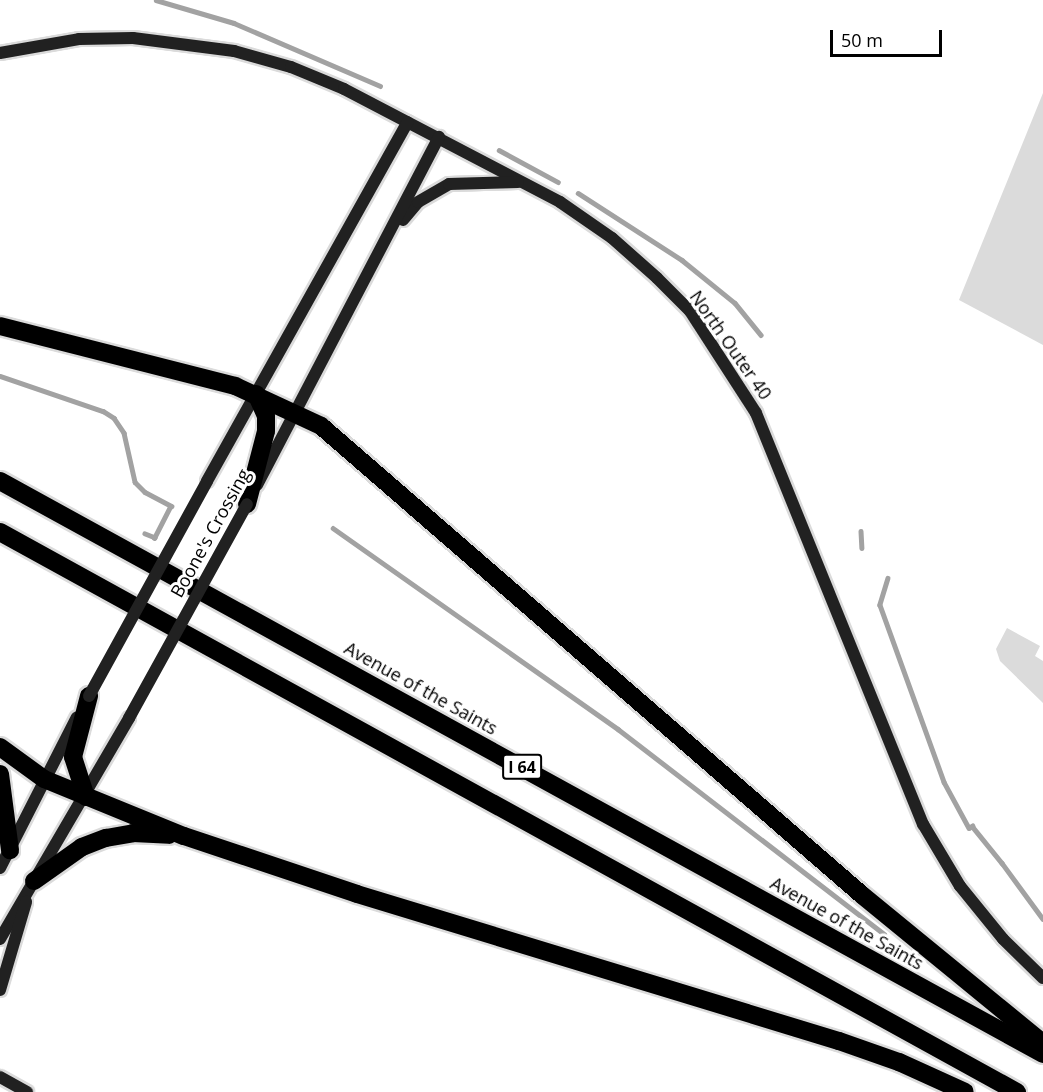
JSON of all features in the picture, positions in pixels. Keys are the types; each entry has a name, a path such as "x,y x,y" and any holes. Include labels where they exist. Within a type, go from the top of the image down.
{"highway":[{"path":"0,326 213,379 256,394 321,426 862,896 1043,1043"},
{"path":"247,504 266,431 266,416 256,394"},
{"name":"Avenue of the Saints","path":"0,481 1043,1054"},
{"name":"I 64","path":"0,532 1017,1092"},
{"path":"86,797 73,757 88,696"},
{"path":"0,747 44,779 184,836 357,894 839,1041 899,1062 965,1092"},
{"path":"0,774 10,850"},
{"path":"32,886 82,847 106,838 133,833 184,836"}],"street":[{"name":"North Outer 40","path":"0,54 79,39 186,43 291,68 439,137 560,202 621,246 690,311 756,413 777,459 923,824 960,886 1003,939 1043,978"},
{"name":"Boone's Crossing","path":"0,868 88,696 408,122"},
{"name":"Boone's Crossing","path":"0,939 86,797 247,504 439,137"},
{"path":"388,237 418,202 449,184 521,182"},
{"path":"0,990 32,886"},
{"path":"0,1077 27,1092"}],"shaded area":[{"path":"1043,93 1043,345 959,300"},
{"path":"1007,628 1040,646 1035,656 1043,661 1043,703 1000,661 996,649"}],"waterway":[{"path":"156,0 234,23 380,86"},
{"path":"499,150 558,182"},
{"path":"578,193 682,260 735,303 761,335"},
{"path":"0,376 103,411 114,418 124,433 135,482 145,492 171,506 155,538 145,534"},
{"path":"333,528 618,729 884,934"},
{"path":"861,531 862,548"},
{"path":"888,578 880,605 944,782 969,828 972,826 1043,919"}]}
